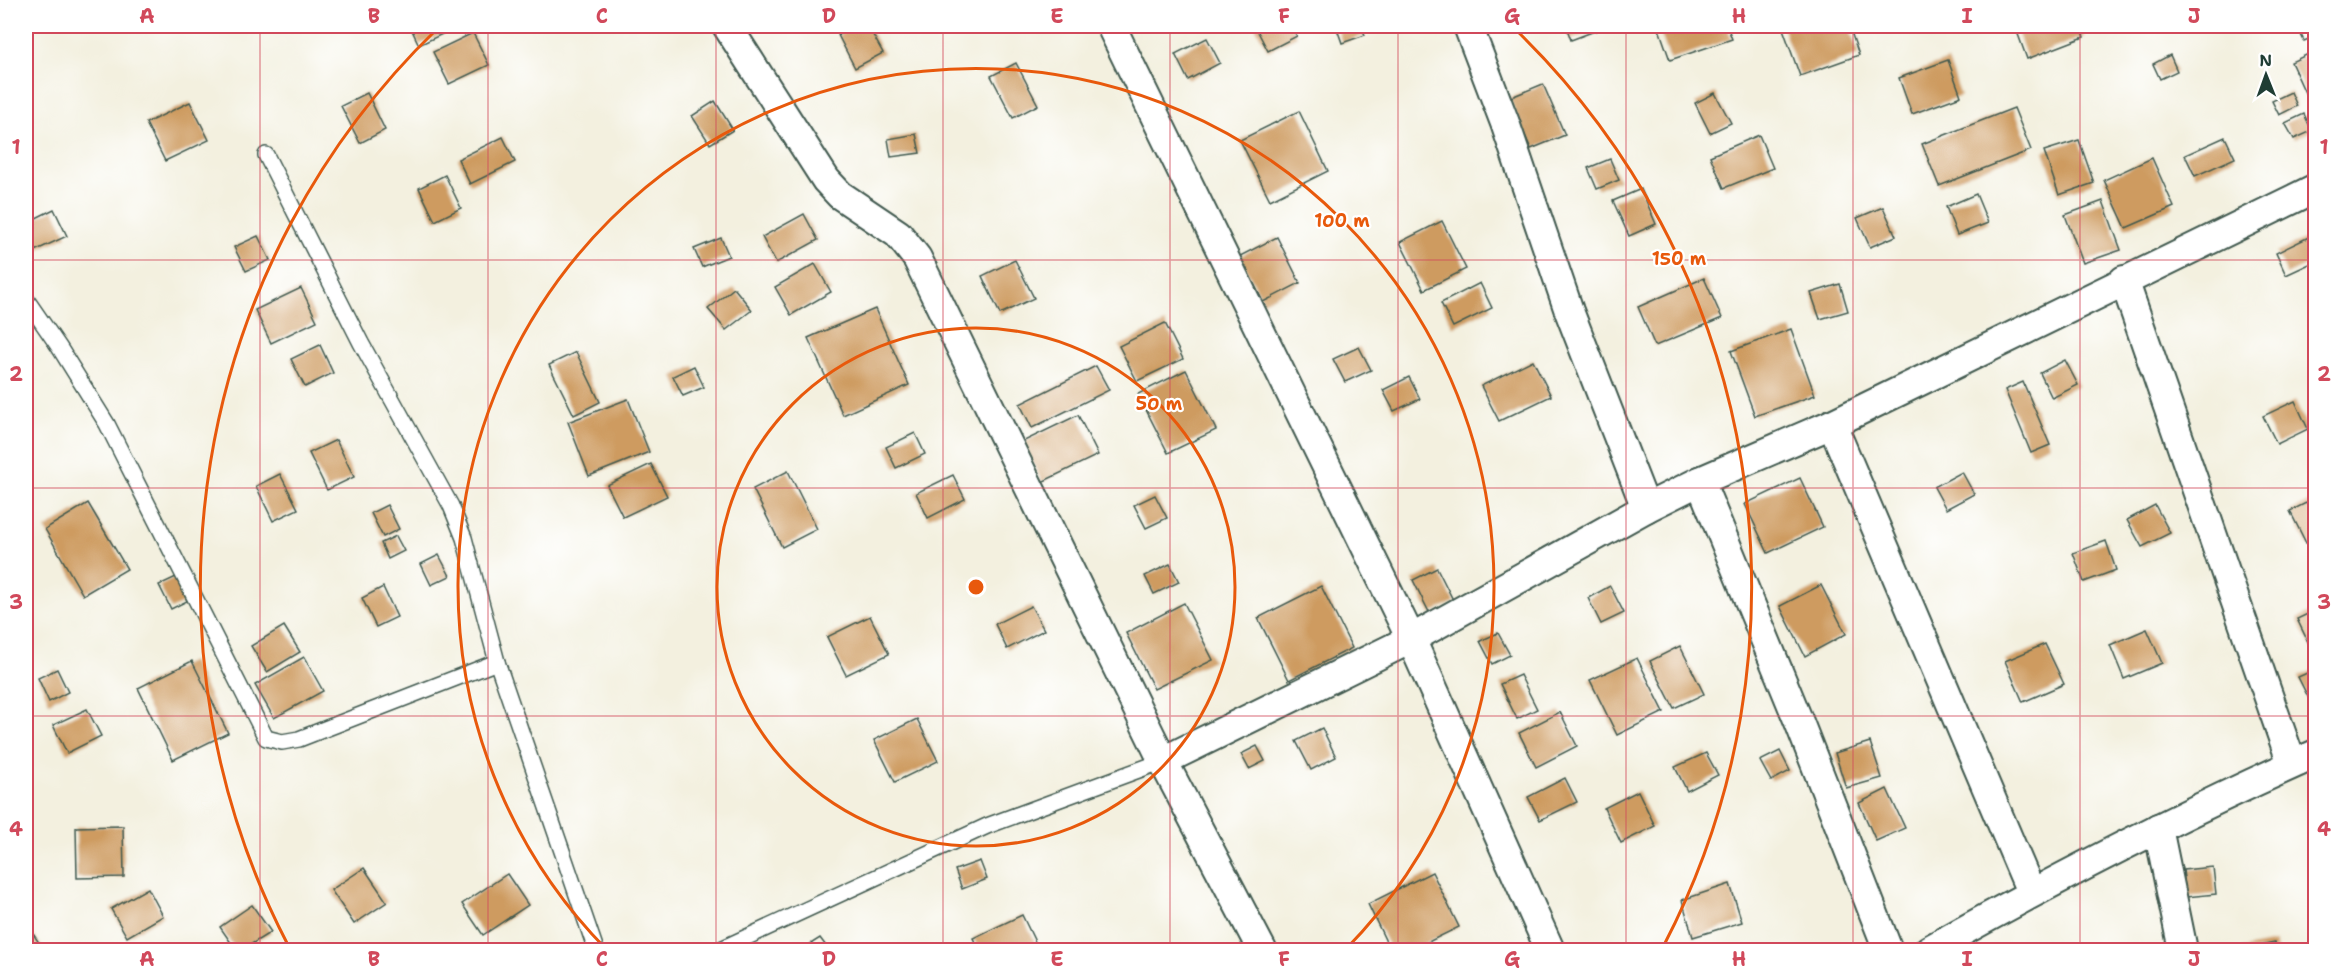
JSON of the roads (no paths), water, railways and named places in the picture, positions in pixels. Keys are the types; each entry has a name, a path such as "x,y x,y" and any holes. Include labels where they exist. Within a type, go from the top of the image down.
{"street":[{"path":"727,26 826,180 840,195 898,234 917,258 1163,761 1262,951"},
{"path":"1111,26 1411,639 1550,951"},
{"path":"1468,26 1505,123 1569,311 1646,508"},
{"path":"1163,761 1411,639 1646,508 1700,481 1832,424 2316,188"},
{"path":"1929,951 2031,892 2158,828 2304,759 2124,280"},
{"path":"1832,424 2031,892"},
{"path":"1700,481 1799,722 1888,951"},
{"path":"2158,828 2183,951"}],"lane":[{"path":"266,155 361,343 450,506 464,538 497,662 596,951"},
{"path":"26,299 107,424 266,738 282,742 299,739 497,662"},
{"path":"719,951 987,826 1163,761"}]}
